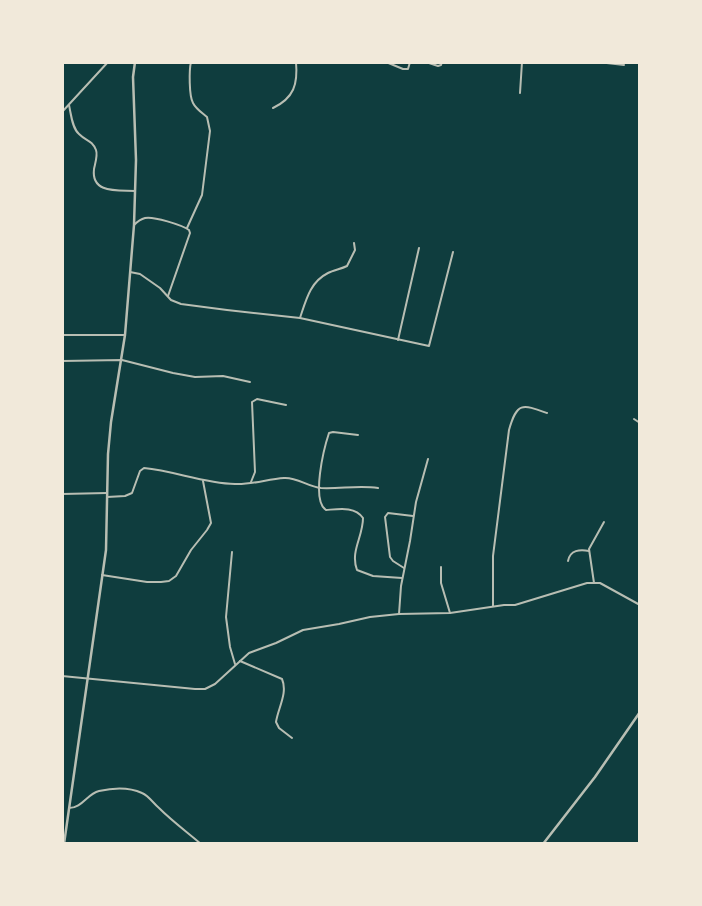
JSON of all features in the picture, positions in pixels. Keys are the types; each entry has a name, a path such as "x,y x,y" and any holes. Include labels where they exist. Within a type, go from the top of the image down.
{"street":[{"path":"62,112 108,62"},
{"path":"64,844 106,550 108,454 111,422 125,336 134,225 136,160 133,76 135,62"},
{"path":"187,228 202,195 210,131 207,117 192,102 191,62"},
{"path":"273,108 282,104 295,87 297,81 296,62"},
{"path":"386,62 403,69 408,69 410,62"},
{"path":"426,62 438,66 442,62"},
{"path":"520,93 522,62"},
{"path":"598,62 624,65"},
{"path":"69,105 78,134 89,140 96,151 93,178 98,185 108,190 135,191"},
{"path":"134,225 147,218 187,228 190,234 168,296"},
{"path":"300,318 309,292 317,280 350,263 354,243"},
{"path":"398,340 419,248"},
{"path":"130,272 140,274 160,288 175,302 181,304 300,318 429,346 431,345 453,252"},
{"path":"62,335 125,336"},
{"path":"62,362 122,360 173,373 195,376 223,376 250,382"},
{"path":"251,482 255,472 252,402 257,399 286,405"},
{"path":"493,606 493,556 509,430 512,420 521,407 527,406 547,413"},
{"path":"634,419 640,423"},
{"path":"358,435 329,433 321,464 319,488 321,504 324,508 351,510 360,514 363,518 360,537 354,554 357,570 373,576 402,578"},
{"path":"399,614 402,578 413,516 428,459"},
{"path":"62,494 125,496 132,493 140,471 144,468 203,481 235,484 290,478 319,488 367,486 378,488"},
{"path":"102,575 147,582 169,581 176,576 210,523 203,481"},
{"path":"404,568 393,561 390,556 386,517 388,513 392,512 413,516"},
{"path":"594,583 589,551 604,522"},
{"path":"568,560 571,553 580,549 589,551"},
{"path":"232,552 226,617 230,647 235,664"},
{"path":"441,567 442,583 450,613"},
{"path":"62,676 195,689 205,688 221,680 235,664 249,653 267,647 303,630 362,618 399,614 450,613 523,603 587,583 600,583 640,604"},
{"path":"240,660 279,677 283,681 283,695 276,722 279,728 292,738"},
{"path":"543,844 595,778 640,712"},
{"path":"69,808 78,806 90,795 100,791 115,789 140,792 146,795 170,818 202,844"}]}
